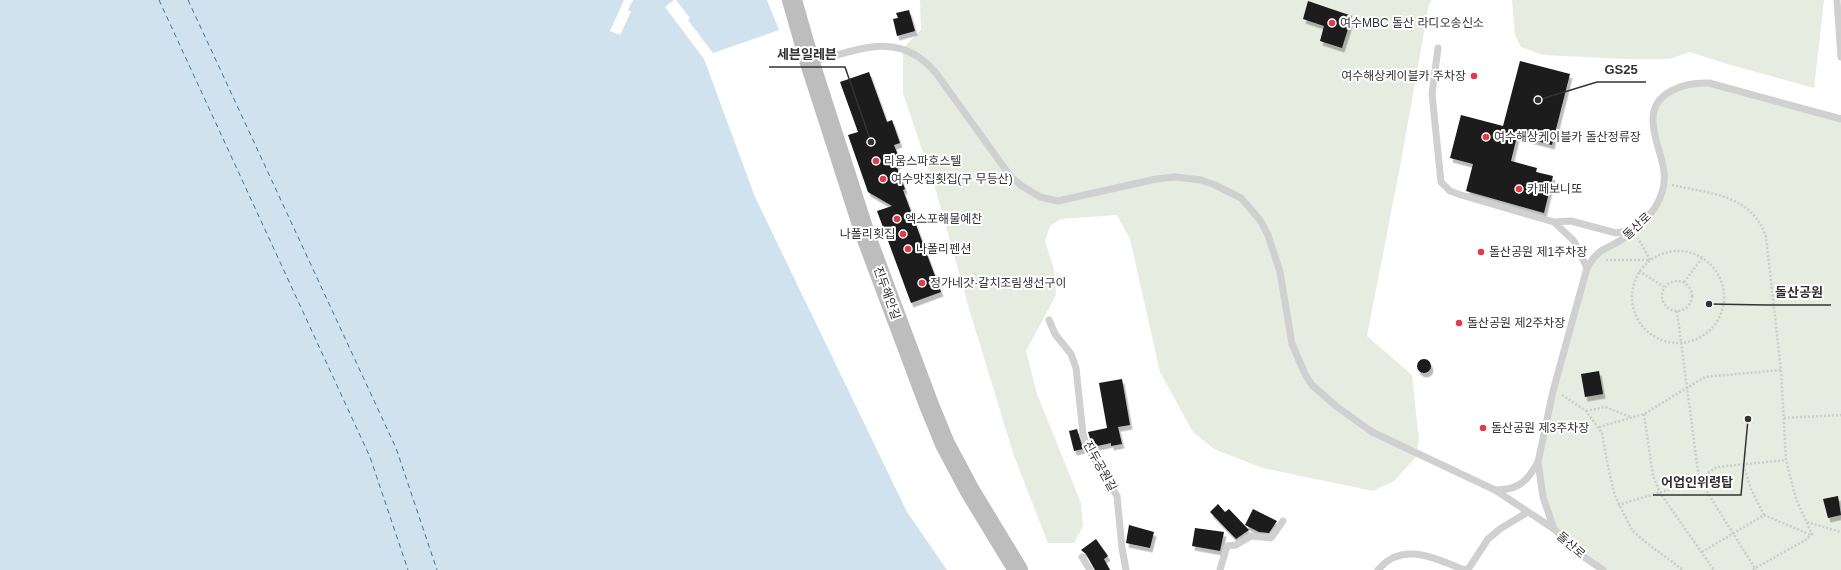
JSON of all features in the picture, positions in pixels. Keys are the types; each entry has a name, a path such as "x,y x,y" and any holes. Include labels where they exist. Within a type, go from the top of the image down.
{"street":[{"name":"진두해안길","path":"792,0 810,63 865,234 931,411 945,444 970,491 1018,570"}],"lane":[{"path":"1837,0 1841,57"},
{"path":"810,63 881,46 903,48 916,54 927,62 936,73 1011,177 1032,193 1049,200 1058,201 1073,199 1156,179 1175,177 1201,180 1230,191 1250,207 1268,235 1280,272 1292,344 1305,374 1312,385 1336,406 1372,432 1495,490 1554,529"},
{"path":"1438,48 1432,94 1441,182 1450,191 1554,222 1571,221 1616,233 1633,230"},
{"name":"돌산로","path":"1603,570 1572,546 1554,529 1544,501 1538,462 1553,391 1587,268 1595,254 1621,240 1633,230 1655,208 1662,196 1665,183 1664,166 1654,129 1654,113 1656,106 1666,94 1685,85 1709,83 1841,119"},
{"path":"1554,222 1574,241 1587,268"},
{"name":"진두공원길","path":"1049,320 1054,334 1070,354 1076,368 1083,434 1087,447 1117,496 1118,517 1126,570"},
{"path":"1495,490 1509,489 1517,486 1528,476 1538,462"},
{"path":"1378,570 1393,558 1411,553 1424,554 1465,570 1469,568 1488,539 1500,529 1528,512"},
{"path":"1220,570 1227,546 1236,545 1251,536 1271,538 1282,521"},
{"path":"1082,557 1090,570"}],"path":[{"path":"1665,183 1744,205 1760,222 1766,237 1781,370 1786,460 1793,490 1811,530 1811,535 1807,540 1752,570"},
{"path":"1633,230 1650,260"},
{"path":"1676,251 1689,252 1702,258 1713,267 1720,279 1724,293 1722,308 1717,321 1708,332 1696,339 1682,343 1667,342 1654,336 1642,326 1635,313 1632,299 1633,284 1640,271 1650,260 1662,254 1676,251"},
{"path":"1684,282 1702,258"},
{"path":"1591,261 1650,260"},
{"path":"1640,271 1664,287"},
{"path":"1671,282 1684,282 1691,290 1692,299 1686,308 1677,311 1668,308 1665,305 1662,296 1664,287 1671,282"},
{"path":"1677,311 1699,479 1756,569"},
{"path":"1599,427 1644,414 1705,377 1781,370"},
{"path":"1553,391 1586,411 1599,427 1604,439 1612,487 1618,505 1638,536 1683,570"},
{"path":"1586,411 1609,408 1632,417"},
{"path":"1644,414 1653,476 1660,493 1714,570"},
{"path":"1784,418 1841,415"},
{"path":"1618,505 1660,493 1699,479 1717,467 1786,460"},
{"path":"1743,464 1750,489 1764,515 1811,535"},
{"path":"1702,552 1764,515"},
{"path":"1807,522 1841,532"}],"shaded area":[{"path":"920,0 1432,0 1429,4 1402,156 1367,336 1412,375 1419,441 1415,458 1394,481 1373,491 1263,468 1214,449 1193,432 1160,372 1130,239 1117,215 1060,219 1050,226 1045,241 1054,269 1056,295 1026,351 1037,394 1081,503 1083,526 1074,543 1048,543 1014,456 970,312 936,191 903,93 903,48 921,30"},
{"path":"1512,0 1824,0 1814,88 1690,52 1669,59 1628,59 1543,55 1521,47 1515,35"},
{"path":"1697,83 1841,119 1841,570 1603,570 1551,522 1539,469 1566,340 1595,254 1621,241 1648,217 1665,183 1654,113 1666,94"}],"water":[{"path":"0,0 624,0 610,31 620,35 631,12 628,10 633,0 674,0 665,7 704,59 755,197 907,512 947,570 0,570"},
{"path":"676,0 767,0 779,30 713,53 688,20 690,18"}],"building":[{"name":"여수MBC 돌산 라디오송신소","path":"1308,1 1352,16 1342,48 1320,41 1324,26 1303,19"},
{"path":"909,10 915,31 897,36 893,19 898,18 896,13"},
{"name":"여수해상케이블카 돌산정류장","path":"1520,61 1570,74 1552,145 1517,136 1511,161 1537,168 1536,172 1553,176 1544,213 1466,191 1473,164 1450,158 1461,115 1503,126"},
{"path":"869,72 887,122 892,120 900,143 894,145 901,163 896,165 905,189 903,190 941,292 911,303 877,211 892,206 868,192 848,135 858,132 840,82"},
{"path":"1421,359 1427,359 1431,363 1431,369 1427,373 1421,373 1417,369 1417,363"},
{"path":"1599,371 1603,394 1585,397 1581,374"},
{"path":"1122,379 1130,425 1118,427 1122,444 1111,446 1111,443 1093,447 1088,432 1107,428 1099,383"},
{"path":"1077,429 1083,449 1074,451 1069,431"},
{"path":"1838,496 1841,515 1828,518 1823,499"},
{"path":"1218,504 1225,512 1229,509 1249,530 1236,539 1210,512"},
{"path":"1253,509 1277,521 1269,533 1259,532 1245,525"},
{"path":"1129,525 1154,532 1150,548 1126,543"},
{"path":"1195,528 1224,532 1220,551 1192,546"},
{"path":"1096,539 1108,556 1104,559 1110,570 1095,570 1086,554 1081,550"}],"ferry route":[{"path":"159,0 370,457 408,570"},
{"path":"188,0 396,448 437,570"}],"place":[{"name":"여수MBC 돌산 라디오송신소","path":"1332,23"},
{"name":"여수해상케이블카 주차장","path":"1474,76"},
{"name":"GS25","path":"1538,100"},
{"name":"여수해상케이블카 돌산정류장","path":"1486,137"},
{"name":"세븐일레븐","path":"871,142"},
{"name":"리움스파호스텔","path":"876,161"},
{"name":"여수맛집횟집(구 무등산)","path":"883,179"},
{"name":"카페보니또","path":"1519,189"},
{"name":"엑스포해물예찬","path":"897,219"},
{"name":"나폴리횟집","path":"903,234"},
{"name":"나폴리펜션","path":"908,249"},
{"name":"돌산공원 제1주차장","path":"1481,252"},
{"name":"정가네갓·갈치조림생선구이","path":"922,283"},
{"name":"돌산공원","path":"1709,304"},
{"name":"돌산공원 제2주차장","path":"1459,323"},
{"name":"어업인위령탑","path":"1748,419"},
{"name":"돌산공원 제3주차장","path":"1483,428"}]}
